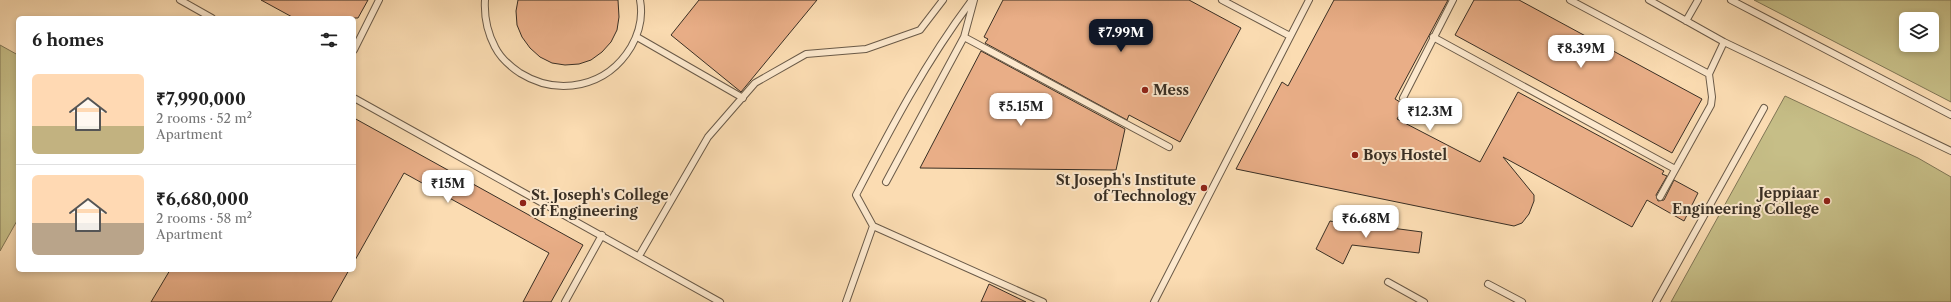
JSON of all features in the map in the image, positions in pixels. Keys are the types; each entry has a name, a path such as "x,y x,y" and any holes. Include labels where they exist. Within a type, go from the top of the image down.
{"lane":[{"path":"180,0 208,16"},
{"path":"356,46 379,0"},
{"path":"485,0 486,25 495,48 512,67 533,81 557,86 582,84 605,75 624,58 637,37 642,10 640,0"},
{"path":"638,256 708,137 755,83 806,54 866,49 920,30 943,0"},
{"path":"886,182 964,37 973,0"},
{"path":"973,0 948,32 907,98 856,195 873,226 1043,302"},
{"path":"1222,0 1290,36"},
{"path":"1154,302 1309,0"},
{"path":"1403,98 1453,0"},
{"path":"1570,0 1709,74"},
{"path":"1649,0 1724,42 1951,151"},
{"path":"1686,21 1698,0"},
{"path":"1732,0 1951,115"},
{"path":"637,37 743,98"},
{"path":"964,37 1169,147"},
{"path":"1433,37 1675,169"},
{"path":"1660,197 1711,105 1712,97 1709,74 1724,42"},
{"path":"356,99 720,302"},
{"path":"1656,302 1764,108"},
{"path":"846,302 873,226"},
{"path":"566,302 602,235"},
{"path":"1388,282 1424,302"},
{"path":"1488,284 1522,302"}],"shaded area":[{"path":"1754,0 1951,0 1951,102"},
{"path":"0,45 16,54 16,223 0,251"},
{"path":"1785,96 1918,158 1951,177 1951,302 1671,302"}],"building":[{"path":"261,0 368,0 358,18 356,18 356,16 290,16"},
{"path":"518,0 618,0 619,17 617,30 611,42 602,52 591,60 579,64 565,65 552,63 540,57 530,48 522,37 517,25 516,11"},
{"path":"699,0 817,0 741,92 671,35"},
{"name":"Mess","path":"1003,0 1189,0 1241,28 1180,142 1129,115 1127,120 985,43 988,39 984,37"},
{"path":"1334,0 1448,0 1395,99 1405,105 1397,119 1480,162 1518,92 1664,171 1662,174 1667,176 1656,195 1658,201 1664,200 1674,180 1698,193 1684,221 1647,200 1632,227 1503,157 1534,195 1534,201 1529,214 1522,223 1514,226 1236,169 1282,82 1288,86"},
{"path":"1474,0 1519,0 1702,99 1672,153 1455,35"},
{"path":"981,51 1125,129 1116,170 920,168"},
{"path":"356,119 583,245 551,302 523,302 549,253 404,173 356,258"},
{"path":"1330,221 1354,226 1354,223 1422,232 1419,253 1352,245 1343,264 1316,249"},
{"path":"169,272 348,272 331,302 151,302"},
{"path":"989,284 1026,302 981,302"}],"place":[{"name":"Mess","path":"1145,90"},
{"name":"Boys Hostel","path":"1355,155"},
{"name":"St Joseph's Institute of Technology","path":"1204,188"},
{"name":"Jeppiaar Engineering College","path":"1827,201"},
{"name":"St. Joseph's College of Engineering","path":"523,203"}]}
